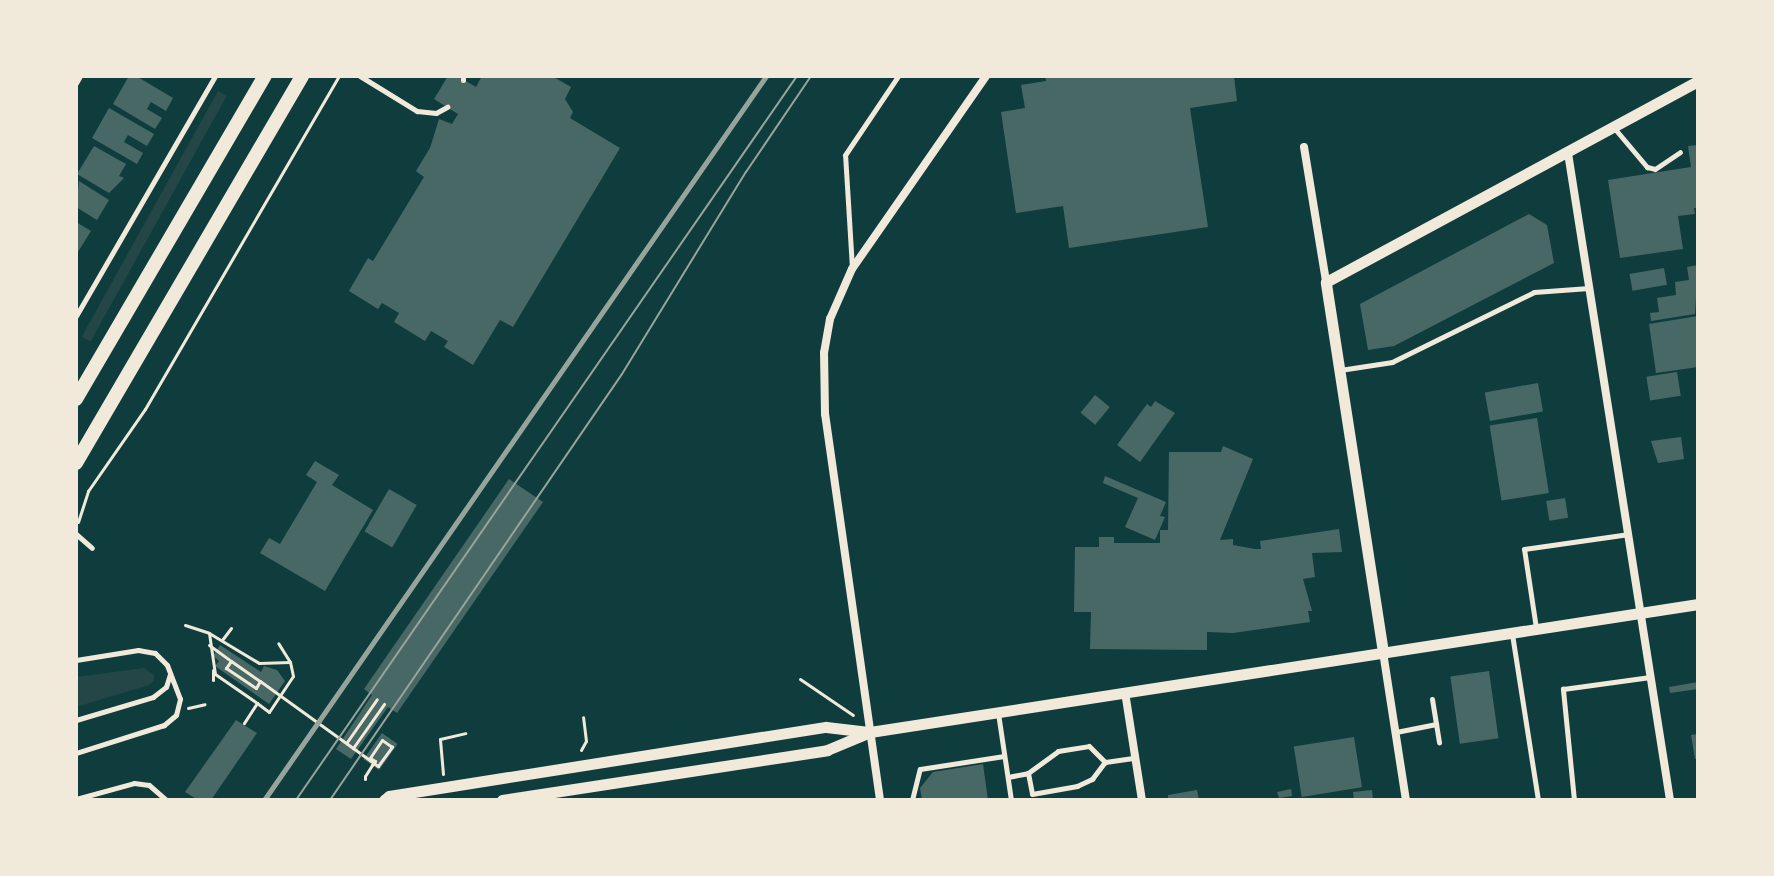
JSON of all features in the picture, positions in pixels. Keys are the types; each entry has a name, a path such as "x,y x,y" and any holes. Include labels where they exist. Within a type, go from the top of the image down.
{"main road":[{"path":"76,399 265,76"},
{"path":"76,463 302,76"}],"street":[{"path":"880,800 823,394 827,334 837,298 852,269 986,76"},
{"path":"1326,282 1698,81"},
{"path":"1304,147 1406,800"},
{"path":"1568,153 1670,800"},
{"path":"502,800 827,750 870,732 1698,604"},
{"path":"1125,692 1142,800"},
{"path":"384,800 389,796 826,727 870,732"}],"lane":[{"path":"76,83 80,76"},
{"path":"76,316 215,76"},
{"path":"360,76 417,111 436,113 447,107"},
{"path":"852,269 845,155 898,76"},
{"path":"1614,128 1647,167 1655,169 1680,152"},
{"path":"1339,370 1392,362 1534,292 1589,288"},
{"path":"76,534 92,548"},
{"path":"1536,629 1524,549 1629,534"},
{"path":"1511,633 1538,800"},
{"path":"76,660 147,651 164,660 180,699 171,721 76,753"},
{"path":"76,720 153,697 166,687 171,673"},
{"path":"1574,800 1563,689 1651,676"},
{"path":"1432,699 1439,742"},
{"path":"998,712 1011,800"},
{"path":"1396,732 1436,724"},
{"path":"1008,777 1028,773 1058,751 1089,746 1105,762"},
{"path":"912,800 915,778 920,769 1004,756"},
{"path":"1028,773 1032,794 1077,786 1092,779 1105,762 1135,758"},
{"path":"76,799 134,783 149,785 166,800"}],"path":[{"path":"79,520 88,491 145,409 339,76"},
{"path":"185,625 209,633 259,663 290,662"},
{"path":"222,640 231,628"},
{"path":"209,633 213,680"},
{"path":"204,666 212,668 228,684 269,712 293,676 290,662 278,643"},
{"path":"209,645 260,681 346,743 353,748 378,766 392,747 382,740 370,758 375,761 365,779"},
{"path":"231,661 226,668 256,688 260,681"},
{"path":"800,679 844,706 870,732"},
{"path":"346,743 377,699"},
{"path":"244,723 257,703"},
{"path":"353,748 384,704"},
{"path":"581,750 586,741 583,717"},
{"path":"443,774 440,739 465,733"}],"shaded area":[{"path":"218,91 227,96 91,342 82,337"},
{"path":"144,668 154,675 154,681 149,685 76,707 76,677"}],"building":[{"path":"129,76 136,76 173,98 166,111 151,102 147,109 162,118 155,129 113,104"},
{"path":"448,76 457,76 476,87 482,76 552,76 571,87 565,99 573,112 570,118 620,148 513,327 500,320 473,365 444,347 448,341 431,331 425,341 394,322 399,313 382,303 378,309 349,291 368,258 373,261 424,177 416,171 430,148 439,119 452,124 458,114 434,99"},
{"path":"1045,76 1234,76 1237,101 1190,108 1208,227 1069,248 1063,206 1016,213 1001,112 1025,108 1021,85 1046,81"},
{"path":"109,108 154,134 147,146 128,135 124,142 143,153 137,164 92,138"},
{"path":"1698,145 1698,208 1694,208 1695,214 1678,216 1683,249 1620,258 1608,180 1691,167 1688,146"},
{"path":"94,146 126,164 119,176 124,178 109,193 77,174"},
{"path":"79,181 109,200 97,220 76,207"},
{"path":"1529,214 1547,225 1554,263 1394,346 1368,350 1360,304"},
{"path":"76,222 91,231 76,255"},
{"path":"1698,265 1695,314 1651,321 1650,313 1659,312 1657,298 1676,295 1675,282 1689,280 1687,267"},
{"path":"1664,268 1667,285 1632,291 1630,274"},
{"path":"1698,316 1698,367 1656,373 1649,324"},
{"path":"1677,372 1681,396 1650,401 1646,377"},
{"path":"1538,383 1543,412 1490,421 1485,392"},
{"path":"1095,395 1110,407 1095,425 1081,413"},
{"path":"1155,401 1175,413 1140,462 1117,445 1147,404 1151,407"},
{"path":"1537,418 1549,493 1501,501 1490,426"},
{"path":"1681,437 1684,459 1658,463 1651,441"},
{"path":"1223,446 1253,459 1220,540 1233,539 1233,545 1261,549 1260,541 1339,529 1342,552 1312,553 1315,577 1303,579 1312,611 1308,611 1310,622 1233,633 1207,632 1207,650 1090,649 1091,612 1074,612 1075,547 1099,547 1099,537 1114,537 1114,543 1160,543 1160,530 1168,530 1169,452 1221,452"},
{"path":"315,461 339,475 332,485 373,510 325,591 260,553 269,538 280,544 317,482 306,475"},
{"path":"1105,476 1166,502 1160,516 1165,517 1155,540 1125,527 1138,498 1103,483"},
{"path":"509,479 543,502 397,713 388,707 351,759 336,749 372,695 364,689"},
{"path":"389,489 417,505 392,547 365,531"},
{"path":"1565,498 1568,518 1549,521 1546,501"},
{"path":"220,645 261,672 264,666 277,670 285,681 269,704 215,666 219,661 213,656"},
{"path":"1489,671 1498,738 1460,744 1450,676"},
{"path":"1698,682 1698,689 1670,693 1669,687"},
{"path":"236,720 257,733 211,800 198,800 185,792"},
{"path":"382,733 398,744 379,770 364,759"},
{"path":"1698,734 1698,758 1695,759 1691,735"},
{"path":"1354,737 1362,787 1302,797 1294,747"},
{"path":"983,764 988,800 922,800 920,788 933,772"},
{"path":"1291,789 1292,796 1279,798 1277,792"},
{"path":"1197,790 1199,800 1168,800 1168,795"},
{"path":"1372,790 1373,800 1354,800 1353,792"}],"tram line":[{"path":"296,800 797,76"},
{"path":"330,800 622,374 746,172 811,76"}],"railway":[{"path":"264,800 766,76"}]}
